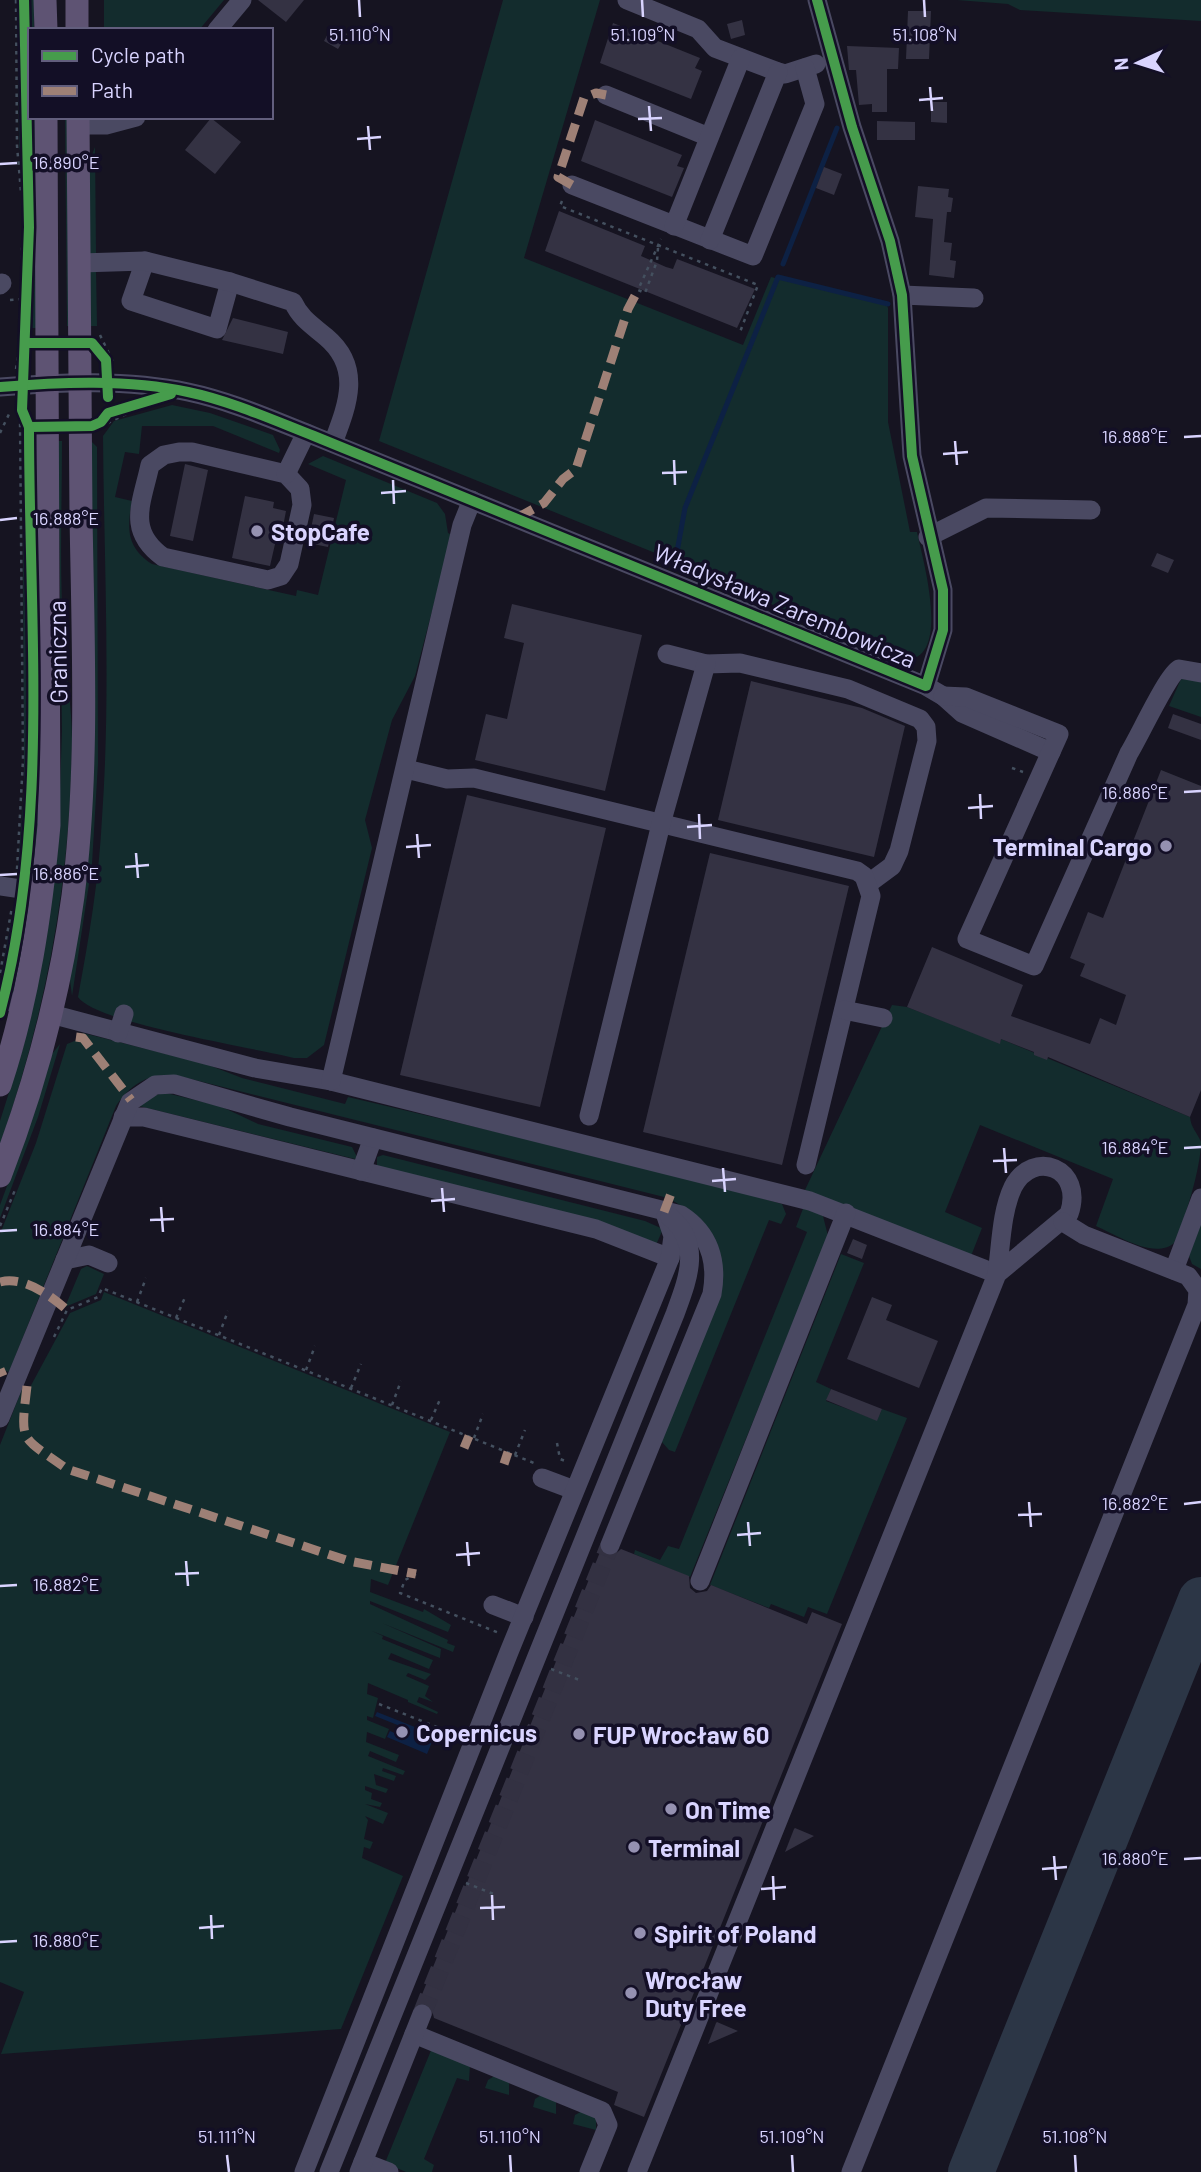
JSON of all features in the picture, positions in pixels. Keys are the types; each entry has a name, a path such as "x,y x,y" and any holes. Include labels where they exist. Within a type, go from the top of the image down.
{"main road":[{"path":"46,0 46,28"},
{"path":"77,0 77,28"},
{"name":"Graniczna","path":"0,1085 20,889 51,762 48,384 37,343 46,119"},
{"name":"Graniczna","path":"0,1176 36,1075 51,1014 73,896 81,812 84,706 78,121"}],"street":[{"path":"219,28 242,0"},
{"path":"628,0 698,29 715,48 778,72 785,74 833,59"},
{"name":"Władysława Zarembowicza","path":"12,382 108,385 189,392 333,443 934,691 944,611 943,590 928,537 912,456 902,295 890,241 817,0"},
{"path":"670,225 741,58"},
{"path":"568,190 753,256 815,104 805,68"},
{"path":"710,240 778,72"},
{"path":"606,95 709,137"},
{"path":"815,104 844,96"},
{"path":"78,121 106,125 128,119"},
{"path":"80,263 145,261 230,282 293,302 300,317 329,339 342,354 349,372 351,390 333,443"},
{"path":"145,261 131,301 217,329 230,282"},
{"path":"902,295 974,298"},
{"path":"286,474 306,433"},
{"path":"192,452 286,474 300,489 302,506 289,564 281,576 268,580 163,557 150,548 141,534 139,519 150,465 164,455 192,452"},
{"path":"331,1082 461,530 472,500"},
{"path":"928,537 986,508 1091,510"},
{"path":"667,654 706,664 740,663 848,689 920,719 926,727 927,741 899,851 892,866 869,883"},
{"path":"589,1116 661,824 706,664"},
{"path":"934,691 966,697 1059,734 967,939 1034,966 1129,753 1148,723 1167,678 1179,669 1201,673"},
{"path":"934,691 962,713 1051,752"},
{"path":"406,769 447,779 474,778 857,871 869,883 871,896 806,1165"},
{"path":"844,1010 883,1018"},
{"path":"51,1014 121,1024 265,1071 331,1082 780,1193 846,1213 997,1274"},
{"path":"0,1418 123,1117 136,1095 155,1085 168,1084 681,1215 702,1233 713,1257 713,1284 709,1303 610,1545"},
{"path":"123,1117 164,1122 596,1229 670,1258"},
{"path":"361,1171 373,1138"},
{"path":"637,2172 997,1274 1008,1202 1023,1174 1046,1166 1059,1170 1067,1177 1073,1202 1063,1222 1017,1255 997,1274"},
{"path":"1174,1270 1201,1198"},
{"path":"304,2172 574,1490 670,1258 673,1236 664,1212"},
{"path":"329,2172 679,1303 687,1279 690,1247 678,1223 664,1212"},
{"path":"700,1581 846,1213"},
{"path":"851,2172 1198,1297 1195,1284 1188,1276 1084,1235 1063,1222"},
{"path":"65,1260 89,1255 108,1263"},
{"path":"541,1472 574,1490"},
{"path":"493,1605 524,1617"},
{"path":"389,2172 361,2167 422,2014"},
{"path":"414,2034 602,2111 608,2126 589,2172"}],"path":[{"path":"16,0 17,146 21,192 24,192"},
{"path":"24,0 28,205"},
{"path":"568,190 560,206 758,285 740,332"},
{"path":"658,247 657,261 645,293 638,290 650,258 670,225"},
{"path":"12,382 37,343 28,235"},
{"path":"12,382 22,334 24,248"},
{"path":"80,342 92,342 102,352 106,360 108,385"},
{"path":"80,426 97,425 108,413 135,404"},
{"path":"0,433 10,414 22,410 29,427 32,740 9,1002"},
{"path":"0,973 20,889 23,760 22,435 10,414"},
{"path":"21,525 26,525"},
{"path":"137,1302 146,1278"},
{"path":"102,1288 515,1455 541,1472"},
{"path":"176,1318 186,1295"},
{"path":"219,1335 228,1311"},
{"path":"306,1370 316,1346"},
{"path":"351,1388 361,1364"},
{"path":"392,1405 401,1381"},
{"path":"431,1420 441,1397"},
{"path":"474,1438 483,1414"},
{"path":"515,1455 525,1430"},
{"path":"557,1443 560,1459 570,1464"},
{"path":"416,1573 405,1580 400,1593 502,1634"},
{"path":"549,1668 582,1681"},
{"path":"379,1704 461,1736"},
{"path":"463,1882 496,1895"}],"green space":[{"path":"18,0 21,0 23,166 19,146"},
{"path":"28,0 34,0 34,28 28,28"},
{"path":"104,0 224,0 201,28 104,28"},
{"path":"503,0 600,0 524,258 743,345 771,277 886,304 888,422 910,532 917,532 929,590 930,635 924,651 911,659 890,657 670,559 379,441"},
{"path":"957,0 1201,0 1201,21 1020,10 1008,4"},
{"path":"29,119 35,119 35,190 30,187"},
{"path":"65,119 68,119 70,326 67,326"},
{"path":"95,147 96,254 90,255 89,162"},
{"path":"30,253 36,253 36,328 31,328"},
{"path":"90,270 96,270 97,326 90,326"},
{"path":"172,405 210,413 273,435 280,450 279,453 213,426 142,426 139,454 125,452 115,497 132,501 130,536 137,551 152,564 296,596 297,590 318,595 346,480 308,464 323,456 437,503 445,514 448,533 452,535 415,676 392,720 365,820 372,848 324,1045 307,1058 294,1058 144,1025 91,1007 78,997 96,886 105,771 107,675 103,436 114,421"},
{"path":"58,441 62,441 62,618 72,727 67,843 43,995 31,1046 0,1145 0,1121 23,1048 45,945 58,847 62,731"},
{"path":"91,441 97,447 98,763 92,864 72,996 70,980 94,621"},
{"path":"25,443 26,519 23,516 22,445"},
{"path":"33,529 39,529 40,791 34,881 27,882 35,752"},
{"path":"26,530 28,747 21,881 17,880 24,792 23,533"},
{"path":"1181,679 1201,680 1201,717 1169,706"},
{"path":"16,896 19,896 1,994 0,982"},
{"path":"25,897 31,900 14,993 7,996"},
{"path":"892,1005 907,1007 1000,1043 1001,1039 1190,1117 1201,1142 1200,1153 1192,1193 1174,1243 1166,1248 1146,1247 1096,1226 1113,1179 980,1125 945,1212 982,1228 971,1256 805,1190"},
{"path":"83,1033 206,1064 242,1078 345,1104 348,1097 677,1174 782,1204 786,1214 781,1224 769,1220 675,1452 669,1450 661,1441 719,1289 687,1209 668,1198 183,1077 162,1075 137,1084 116,1106 9,1372 2,1370 0,1374 0,1234 36,1143 67,1044 82,1038"},
{"path":"60,1044 38,1117 0,1218 0,1205 35,1110 52,1054"},
{"path":"166,1093 220,1106 258,1124 352,1147 357,1157 355,1159 139,1106 154,1095"},
{"path":"383,1155 645,1221 663,1229 656,1245 377,1166 377,1157"},
{"path":"804,1206 823,1216 828,1236 690,1577 634,1554 635,1550 660,1560 668,1546 679,1549 807,1232 796,1227"},
{"path":"1201,1222 1201,1269 1192,1264 1189,1256"},
{"path":"841,1254 864,1263 816,1382 831,1389 826,1401 877,1420 882,1409 907,1418 827,1614 808,1607 804,1617 771,1604 769,1608 710,1585"},
{"path":"87,1266 104,1274 96,1294 65,1307 81,1269"},
{"path":"104,1292 450,1432 388,1585 371,1579 370,1592 423,1612 424,1609 451,1625 448,1632 370,1601 370,1604 448,1640 447,1643 455,1646 453,1652 382,1623 441,1649 440,1658 372,1631 383,1636 382,1639 433,1660 429,1669 391,1653 388,1659 431,1674 425,1680 408,1673 406,1676 429,1686 425,1696 433,1702 419,1697 417,1702 438,1712 437,1714 408,1702 368,1683 367,1694 378,1698 373,1718 367,1716 367,1720 389,1729 385,1739 367,1732 366,1742 399,1755 396,1762 370,1751 368,1756 405,1771 403,1775 383,1768 382,1771 396,1776 394,1781 374,1774 376,1785 388,1789 386,1793 365,1786 365,1790 372,1793 371,1799 382,1803 380,1807 365,1804 388,1813 383,1824 365,1816 368,1820 364,1839 373,1842 370,1849 364,1847 362,1858 403,1876 341,2029 1,2054 24,1992 0,1982 0,1445 22,1389 28,1391 70,1313 101,1300"},
{"path":"432,2048 470,2065 469,2081 457,2078 424,2159 434,2165 432,2172 406,2172 385,2163"},
{"path":"496,2075 509,2080 509,2095 485,2088 488,2080"},
{"path":"543,2094 556,2099 556,2114 533,2107 535,2099"},
{"path":"584,2110 596,2116 596,2130 573,2124 575,2115"}],"water":[{"path":"377,1712 435,1735 427,1754 387,1737 390,1731 406,1738 410,1730 375,1716"}],"building":[{"path":"258,0 304,0 286,22"},
{"path":"908,11 931,11 929,59 906,59"},
{"path":"742,20 745,35 731,39 727,24"},
{"path":"613,23 700,58 695,68 702,71 691,99 600,63"},
{"path":"332,26 347,34 338,49 324,41"},
{"path":"847,46 899,48 898,69 887,69 887,112 872,112 872,104 859,105 856,70 849,70"},
{"path":"931,102 947,102 947,123 931,122"},
{"path":"210,119 241,142 215,174 185,150"},
{"path":"595,120 682,155 677,166 684,168 672,197 581,161"},
{"path":"877,121 915,122 915,140 877,140"},
{"path":"824,167 842,174 834,195 816,188"},
{"path":"918,186 949,189 948,197 953,198 951,212 947,212 944,242 952,243 950,260 956,261 954,278 929,275 933,219 915,217"},
{"path":"559,211 645,246 641,256 666,267 673,269 677,259 755,289 737,328 545,251"},
{"path":"233,318 288,332 283,354 222,340"},
{"path":"185,464 208,470 193,541 170,536"},
{"name":"StopCafe","path":"245,496 274,502 273,508 286,511 270,566 232,558"},
{"path":"314,514 334,518 328,547 308,543"},
{"path":"1157,553 1174,560 1168,573 1151,566"},
{"path":"512,604 642,635 605,791 475,760 486,714 507,719 524,643 504,638"},
{"path":"751,681 862,708 905,726 874,857 718,820"},
{"path":"1173,714 1201,724 1201,740 1168,728"},
{"path":"1161,770 1201,786 1201,1090 1190,1117 1048,1057 1047,1060 1001,1039 1000,1044 907,1007 932,947 1023,985 1011,1016 1090,1044 1100,1018 1116,1025 1126,995 1080,976 1085,964 1070,958 1088,912 1103,918"},
{"path":"467,795 606,828 540,1107 400,1075"},
{"path":"710,853 849,886 782,1165 643,1132"},
{"path":"853,1239 867,1245 862,1259 847,1253"},
{"path":"872,1297 892,1305 886,1320 938,1341 919,1388 847,1359"},
{"path":"831,1389 882,1409 877,1421 826,1400"},
{"name":"Terminal","path":"621,1549 689,1576 690,1588 696,1593 707,1591 711,1585 807,1624 812,1612 842,1624 644,2117 614,2105 618,2092 434,2018 431,2006 419,2002 600,1552 612,1557"},
{"path":"794,1829 814,1836 785,1852"},
{"path":"716,2023 738,2031 708,2044"}],"waterway":[{"path":"783,264 837,128"},
{"path":"676,557 685,508 778,277 888,304"}],"taxiway":[{"path":"971,2172 1201,1600"}],"tunnel":[{"path":"422,2014 610,1545"}],"marked path":[{"path":"572,185 558,177 584,98 596,93 606,95"},
{"path":"517,518 544,503 563,479 576,469 628,309 638,290"},
{"path":"76,1037 83,1038 131,1100"},
{"path":"664,1212 672,1191"},
{"path":"0,1282 27,1284 53,1298 67,1310"},
{"path":"0,1369 3,1376"},
{"path":"27,1386 24,1419 27,1437 67,1469 349,1561 416,1574"},
{"path":"464,1448 469,1436"},
{"path":"504,1464 508,1452"}],"cycle path":[{"path":"0,1013 16,941 26,869 33,722 29,427 22,410 29,227 24,0"},
{"path":"0,387 118,383 165,388 220,400 926,686 943,630 943,590 912,456 902,295 890,241 852,127 817,0"},
{"path":"26,343 92,343 106,360 108,397"},
{"path":"29,427 92,426 101,422 108,413 171,394"}],"place":[{"name":"StopCafe","path":"257,531"},
{"name":"Terminal Cargo","path":"1166,846"},
{"name":"Copernicus","path":"402,1732"},
{"name":"FUP Wrocław 60","path":"579,1734"},
{"name":"On Time","path":"671,1809"},
{"name":"Terminal","path":"634,1847"},
{"name":"Spirit of Poland","path":"640,1933"},
{"name":"Wrocław Duty Free","path":"631,1993"}]}
